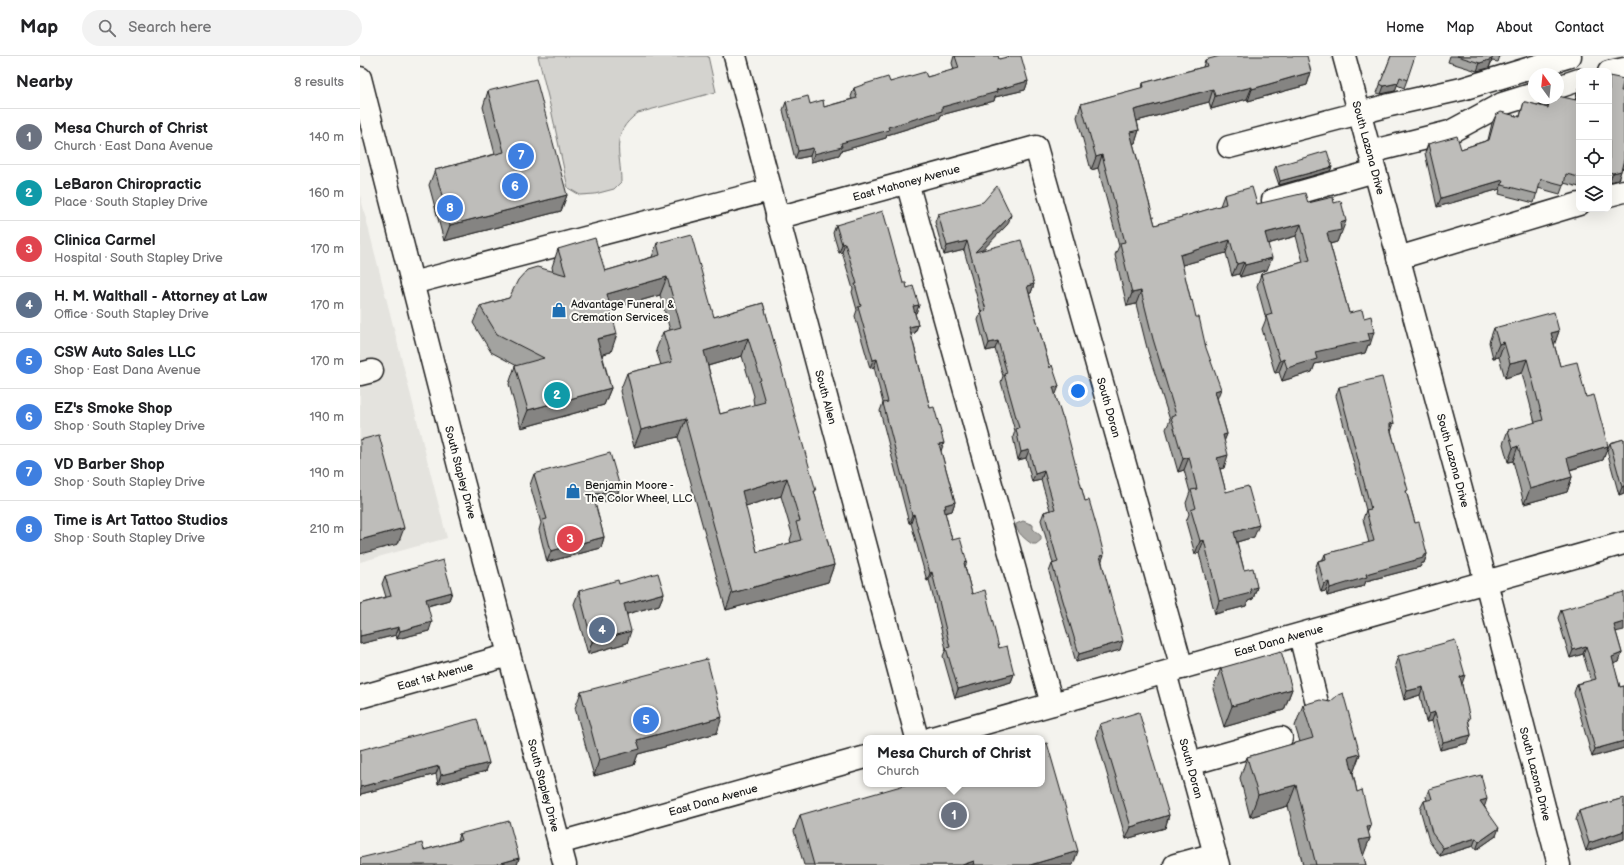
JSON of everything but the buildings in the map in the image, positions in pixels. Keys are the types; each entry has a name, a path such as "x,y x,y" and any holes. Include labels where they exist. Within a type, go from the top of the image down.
{"street":[{"name":"South Allen","path":"735,56 916,735"},
{"name":"South Lazona Drive","path":"1344,56 1486,582 1559,865"},
{"path":"1229,147 1359,113 1462,89 1570,56"},
{"path":"1612,71 1624,69"},
{"name":"South Stapley Drive","path":"360,78 412,283 565,865"},
{"path":"1564,85 1576,81"},
{"path":"1273,200 1450,132 1502,104 1528,96"},
{"name":"East Mahoney Avenue","path":"777,218 1036,147"},
{"name":"South Doran","path":"1036,147 1174,670 1190,764 1216,859"},
{"path":"907,182 1052,704"},
{"path":"412,283 770,190"},
{"path":"1612,195 1624,191"},
{"path":"1398,258 1576,205"},
{"name":"East Dana Avenue","path":"943,735 1624,543"},
{"path":"1300,635 1319,710"},
{"name":"East 1st Avenue","path":"360,696 509,655"},
{"path":"1190,764 1281,738"},
{"name":"East Dana Avenue","path":"559,843 863,758"},
{"path":"1175,865 1216,859"}],"shaded area":[{"path":"538,56 708,56 716,92 638,113 629,121 620,136 619,153 621,182 614,189 595,194 580,195 568,188"},
{"path":"360,195 447,538 360,562"},
{"path":"1023,521 1033,525 1033,529 1041,536 1041,540 1036,544 1032,544 1017,530 1016,524"}],"place":[{"name":"VD Barber Shop","path":"521,156"},
{"name":"EZ's Smoke Shop","path":"515,186"},
{"name":"Time is Art Tattoo Studios","path":"450,208"},
{"name":"Advantage Funeral & Cremation Services","path":"559,310"},
{"name":"LeBaron Chiropractic","path":"557,395"},
{"name":"Benjamin Moore - The Color Wheel, LLC","path":"573,491"},
{"name":"Clinica Carmel","path":"570,539"},
{"name":"H. M. Walthall - Attorney at Law","path":"602,630"},
{"name":"CSW Auto Sales LLC","path":"646,720"},
{"name":"Mesa Church of Christ","path":"954,815"}]}
